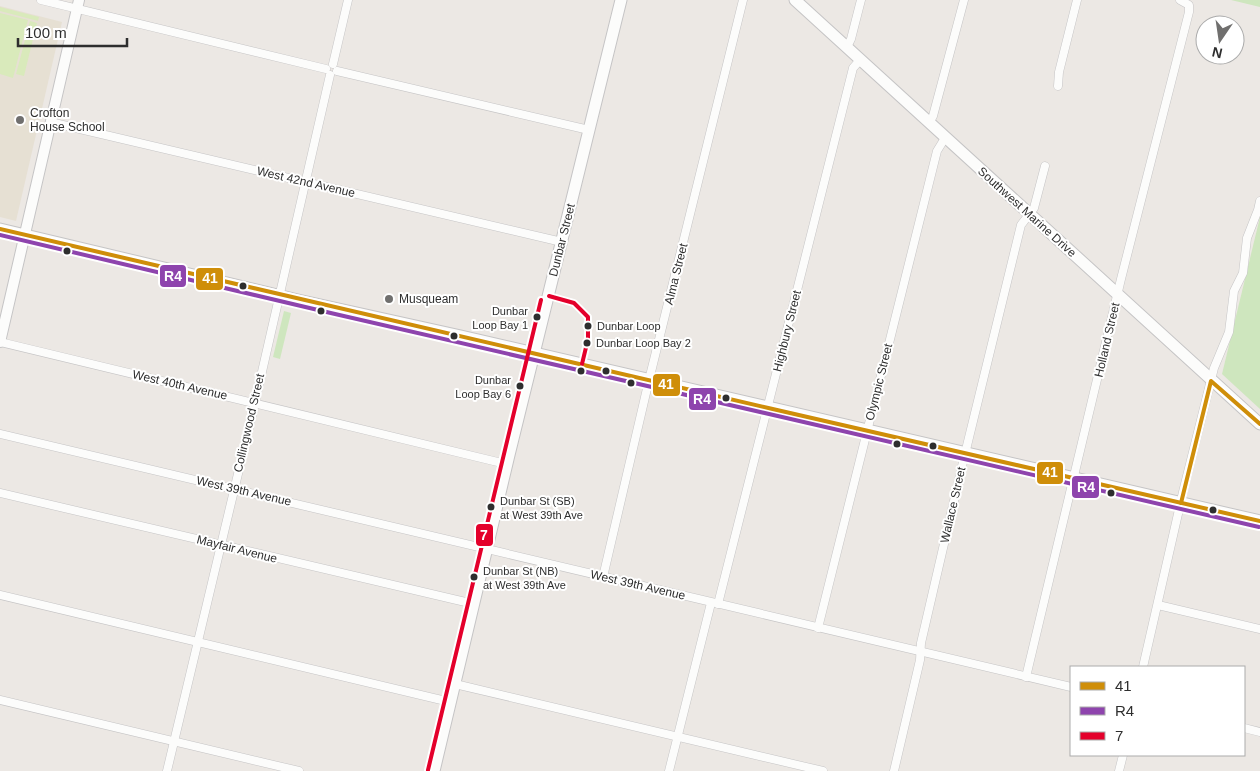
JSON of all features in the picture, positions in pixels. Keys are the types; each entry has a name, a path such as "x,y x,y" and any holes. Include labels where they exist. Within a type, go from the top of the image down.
{"main road":[{"name":"Dunbar Street","path":"434,771 506,464 621,0"},
{"name":"Southwest Marine Drive","path":"795,0 1260,424"},
{"path":"0,229 278,295 1260,521"}],"street":[{"path":"41,0 78,5 331,70 589,130"},
{"name":"Collingwood Street","path":"167,771 348,0"},
{"name":"Alma Street","path":"603,577 744,0"},
{"path":"847,48 851,40 861,0"},
{"path":"929,122 933,116 964,0"},
{"path":"1058,86 1059,72 1077,0"},
{"name":"Holland Street","path":"1026,676 1118,293 1189,12 1189,4 1180,0"},
{"path":"0,342 78,5"},
{"name":"Highbury Street","path":"669,771 768,408 850,77 853,68 860,60"},
{"name":"West 42nd Avenue","path":"50,122 562,242"},
{"name":"Olympic Street","path":"818,628 937,151 945,138"},
{"name":"Wallace Street","path":"894,771 965,453 1020,226 1034,208 1045,166"},
{"path":"1143,666 1211,381 1217,359 1229,332 1234,291 1243,273 1247,238 1260,201"},
{"name":"West 40th Avenue","path":"0,342 506,464"},
{"name":"West 39th Avenue","path":"0,434 1070,688"},
{"name":"Mayfair Avenue","path":"0,493 474,604"},
{"path":"0,595 450,702"},
{"path":"1158,605 1260,629"},
{"path":"455,684 823,771"},
{"path":"0,700 299,771"},
{"path":"1245,728 1260,732"},
{"path":"1119,771 1123,756"}],"shaded area":[{"name":"Crofton House School","path":"0,6 62,22 16,221 0,217"}],"green space":[{"path":"1231,0 1260,0 1260,7"},
{"path":"0,7 39,17 38,21 0,11"},
{"path":"0,13 28,20 13,78 0,74"},
{"path":"30,21 37,23 24,76 16,74"},
{"path":"1260,217 1260,409 1222,374"},
{"path":"284,311 291,313 280,359 273,357"}],"transit line":[{"name":"41","path":"0,229 472,340 1260,521"},
{"name":"R4","path":"0,235 1259,527"},
{"name":"7","path":"549,296 574,303 588,317 588,339 582,364"},
{"name":"7","path":"428,770 541,300"},
{"name":"41","path":"1181,503 1211,381 1260,424"}],"place":[{"name":"Crofton House School","path":"20,120"},
{"name":"Musqueam","path":"389,299"},
{"name":"Dunbar Loop Bay 1","path":"537,317"},
{"name":"Dunbar Loop","path":"588,326"},
{"name":"Dunbar Loop Bay 2","path":"587,343"},
{"name":"Dunbar Loop Bay 6","path":"520,386"},
{"name":"Dunbar St (SB) at West 39th Ave","path":"491,507"},
{"name":"Dunbar St (NB) at West 39th Ave","path":"474,577"}]}
